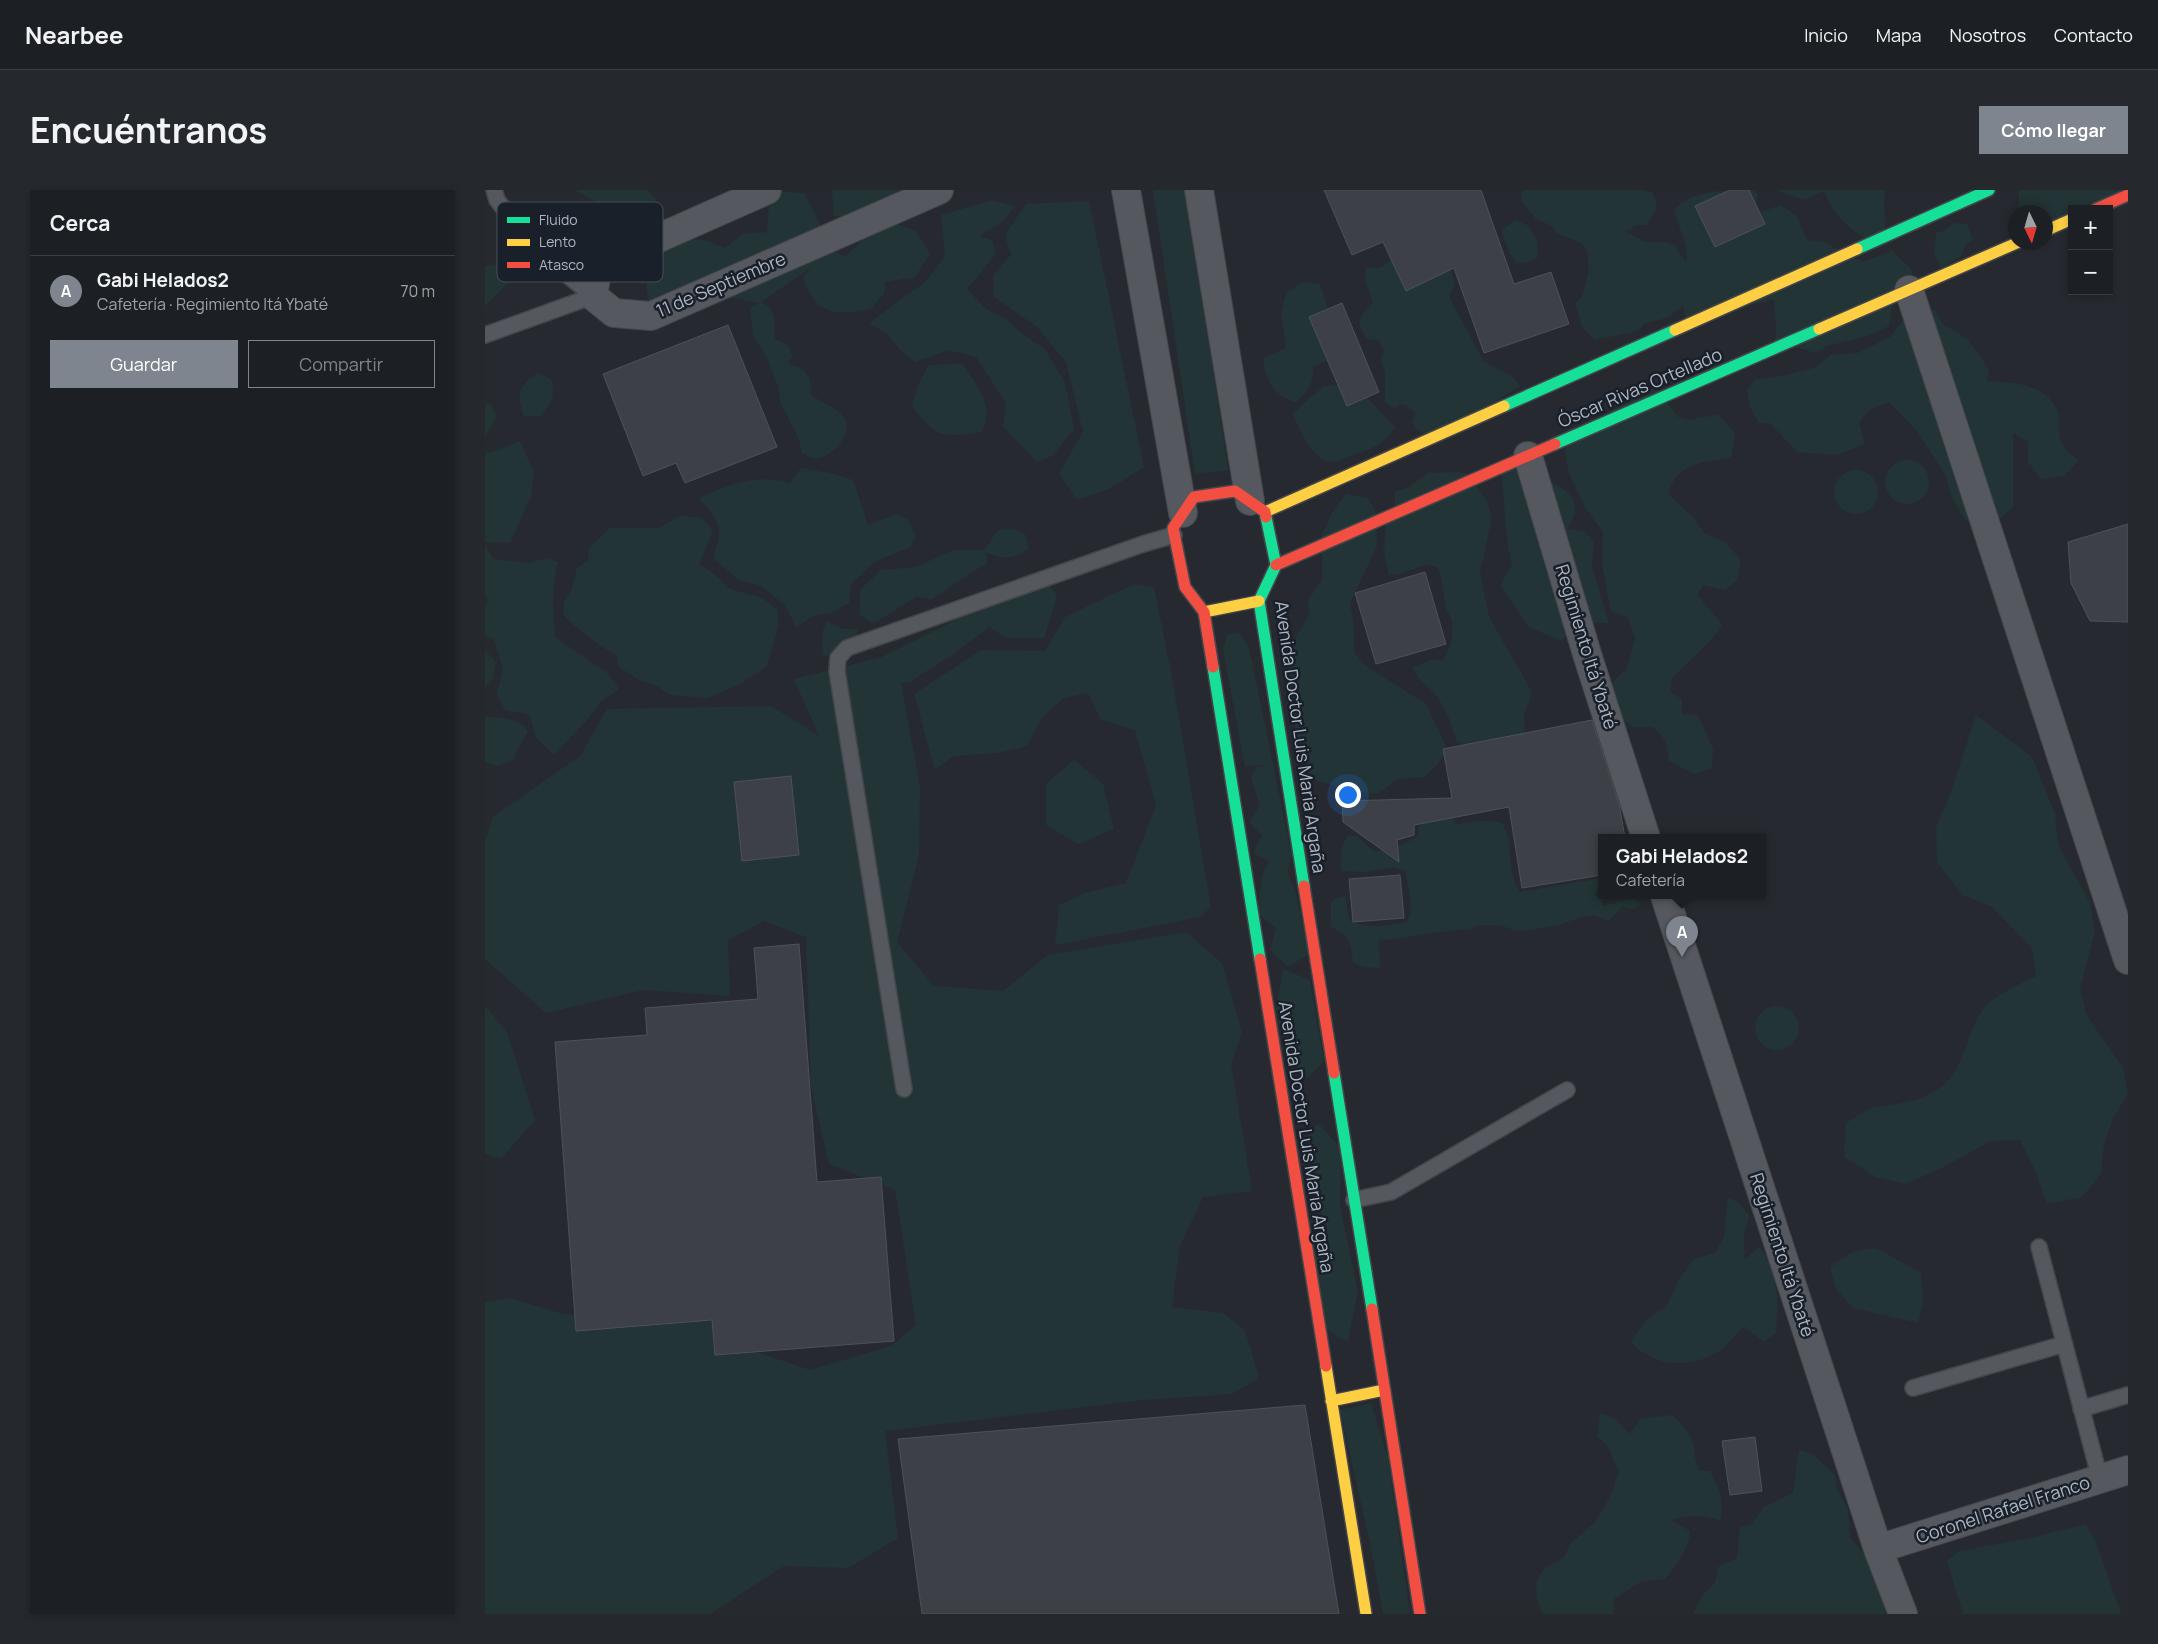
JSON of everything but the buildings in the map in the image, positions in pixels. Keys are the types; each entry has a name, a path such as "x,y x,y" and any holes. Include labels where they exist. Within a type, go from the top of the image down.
{"street":[{"path":"663,236 767,190"},
{"name":"11 de Septiembre","path":"593,296 614,313 651,316 939,190"},
{"path":"1126,190 1179,524"},
{"path":"1199,190 1257,507 1276,565"},
{"path":"1257,507 1989,190"},
{"path":"2105,205 2128,195"},
{"path":"2053,227 2068,221"},
{"name":"Óscar Rivas Ortellado","path":"1276,565 2008,247"},
{"path":"593,296 596,282"},
{"path":"1909,290 2128,960"},
{"name":"Regimiento Itá Ybaté","path":"1528,456 1587,654 1645,834"},
{"path":"1179,524 1195,497 1235,491 1257,507"},
{"name":"Avenida Doctor Luis Maria Argaña","path":"1179,524 1185,587 1203,612 1365,1614"},
{"name":"Avenida Doctor Luis Maria Argaña","path":"1276,565 1259,601 1420,1614"},
{"path":"1203,612 1259,601"},
{"name":"Regimiento Itá Ybaté","path":"1666,899 1878,1549 1903,1614"},
{"path":"1331,1401 1384,1390"},
{"name":"Coronel Rafael Franco","path":"1878,1549 2128,1470"}],"lane":[{"path":"494,190 499,202"},
{"path":"576,282 593,296"},
{"path":"485,336 593,296"},
{"path":"904,1089 837,671 838,658 847,648 1143,544 1179,524"},
{"path":"1354,1200 1391,1192 1567,1090"},
{"path":"2039,1247 2100,1479"},
{"path":"1913,1388 2064,1344"},
{"path":"2081,1409 2128,1395"}],"shaded area":[{"path":"575,190 647,190 656,199 656,202 597,202"},
{"path":"770,190 805,194 829,242 826,247 845,257 883,220 834,216 832,190 954,190 884,220 916,231 930,254 915,277 885,282 884,293 871,309 837,312 821,306 808,290 803,278 812,267 761,302 773,313 775,339 787,345 790,349 792,357 788,361 791,366 800,368 808,376 812,389 810,394 838,411 845,419 847,425 843,439 832,452 818,458 811,458 802,453 799,439 780,401 778,387 767,358 753,335 750,308 760,303 707,293 651,316 646,284 647,282 663,282 663,237 704,240 725,248 743,234 767,232"},
{"path":"1153,190 1187,190 1228,470 1195,474"},
{"path":"1523,190 1642,190 1653,193 1657,207 1647,225 1637,225 1626,231 1644,242 1665,242 1675,245 1680,255 1686,261 1687,251 1674,210 1690,198 1711,192 1754,190 1758,195 1754,215 1780,205 1796,215 1807,240 1823,242 1863,262 1892,251 1911,269 1914,280 1892,303 1889,326 1867,336 1827,346 1816,353 1775,341 1774,299 1686,323 1683,306 1667,318 1645,323 1638,331 1595,340 1583,328 1575,304 1582,297 1589,269 1587,251 1582,243 1556,233 1552,226 1536,219 1521,200"},
{"path":"1775,190 1885,190 1885,235 1871,241 1849,227 1832,207 1824,191 1805,200"},
{"path":"2019,190 2128,190 2102,205 2068,205 2068,213 2053,227 2053,205 2019,205"},
{"path":"992,200 1015,206 1002,222 979,236 992,240 996,254 967,289 985,308 1007,320 1021,333 1045,349 1065,383 1074,429 1052,456 1037,462 1003,426 1006,403 976,357 947,350 916,362 900,350 888,334 869,323 925,282 945,257 941,215"},
{"path":"1089,201 1144,467 1111,488 1077,500 1059,473 1083,432 1066,362 1037,327 994,297 993,275 1011,255 1005,235 1026,204"},
{"path":"1515,220 1529,226 1537,241 1538,257 1525,263 1517,263 1510,254 1501,231"},
{"path":"1954,223 1967,224 1973,239 1966,245 1960,257 1941,268 1934,253 1936,233 1946,230"},
{"path":"1389,248 1447,264 1455,283 1449,297 1484,362 1512,376 1520,386 1433,440 1414,427 1412,421 1416,413 1406,405 1400,404 1394,409 1385,402 1385,373 1381,358 1384,351 1379,341 1366,338 1359,324 1363,313 1373,303 1366,282 1365,268 1380,268 1390,261"},
{"path":"492,265 497,268 497,282 507,282 485,306 485,266"},
{"path":"1302,282 1320,285 1327,306 1336,319 1330,359 1313,367 1313,378 1309,387 1295,402 1281,395 1271,386 1263,358 1286,348 1281,313 1286,293"},
{"path":"1935,310 1943,324 1968,340 1977,352 1989,370 1987,381 2029,386 2047,396 2058,413 2062,444 2078,461 2064,476 2041,479 2028,462 2028,442 2013,433 2013,507 2001,518 1966,521 1951,496 1946,476 1917,431 1890,403 1872,409 1859,423 1865,444 1836,455 1797,452 1770,423 1759,423 1750,407 1747,390 1755,380 1817,367 1830,355 1858,353 1890,337 1909,314"},
{"path":"962,364 983,396 987,414 981,432 949,435 934,430 920,417 912,406 918,385 929,365"},
{"path":"537,373 551,379 552,399 540,416 524,416 520,402 520,392 522,387"},
{"path":"1334,385 1359,389 1395,427 1383,441 1373,447 1333,462 1326,461 1313,451 1292,414 1324,386"},
{"path":"1638,387 1658,390 1678,417 1690,420 1718,414 1735,433 1731,457 1701,463 1685,470 1672,483 1668,494 1693,517 1704,533 1725,542 1741,560 1737,580 1725,590 1703,585 1697,595 1723,625 1706,645 1672,678 1670,692 1682,699 1682,714 1698,715 1713,749 1712,768 1694,774 1669,761 1666,741 1653,727 1632,727 1616,707 1612,683 1627,668 1635,638 1628,618 1611,611 1602,564 1603,532 1586,509 1567,465 1565,437 1629,401"},
{"path":"485,403 491,405 497,416 485,437"},
{"path":"520,441 534,473 531,497 510,543 485,542 485,452 491,453"},
{"path":"1907,460 1919,464 1925,470 1929,482 1925,494 1919,500 1907,504 1895,500 1889,494 1885,482 1889,470 1895,464"},
{"path":"1501,466 1543,478 1557,484 1568,492 1574,502 1575,514 1567,529 1585,532 1594,542 1592,565 1609,624 1595,623 1576,628 1561,641 1529,627 1500,585 1512,565 1506,528"},
{"path":"801,468 834,474 853,480 868,525 896,514 907,518 916,536 910,547 874,562 851,584 849,603 833,612 813,616 796,627 785,605 761,586 739,580 713,558 719,538 718,525 699,498 732,485 754,480 777,480 790,483"},
{"path":"1856,470 1868,474 1874,480 1878,492 1874,504 1868,510 1856,514 1844,510 1838,504 1834,492 1838,480 1844,474"},
{"path":"1428,473 1467,473 1487,501 1492,517 1480,572 1489,617 1532,692 1524,716 1525,734 1477,756 1456,740 1450,721 1440,701 1419,678 1413,667 1431,660 1443,660 1451,640 1453,629 1446,607 1438,568 1428,564 1400,574 1389,575 1384,554 1386,520 1395,508 1395,492 1409,487"},
{"path":"1346,494 1367,498 1375,509 1376,520 1377,546 1350,603 1354,626 1354,653 1367,667 1426,704 1447,749 1437,765 1424,777 1398,779 1377,794 1352,791 1305,777 1298,755 1297,736 1291,704 1289,650 1309,615 1308,600 1322,580 1322,535 1332,512"},
{"path":"678,517 702,518 713,530 699,564 713,573 730,589 762,598 778,610 778,627 767,666 742,683 707,698 670,695 657,686 641,681 619,667 617,656 582,632 563,614 564,601 571,591 577,568 589,560 588,549 610,528 659,528"},
{"path":"1013,529 1025,534 1029,548 1018,555 1003,557 985,552 988,562 932,599 916,597 873,624 860,614 860,590 881,570 916,567 953,550 984,550 998,530"},
{"path":"485,545 493,559 529,563 547,558 558,562 553,590 555,637 607,673 619,689 599,703 588,719 554,755 536,737 530,715 505,710 497,693 503,669 494,639 485,636 485,606 489,600 485,596"},
{"path":"1048,583 1057,596 1044,638 1006,638 989,627 956,652 910,682 901,683 920,788 919,855 897,942 934,986 1003,991 1048,955 1186,932 1222,963 1242,1032 1231,1065 1252,1191 1203,1197 1180,1246 1172,1307 1223,1313 1245,1330 1259,1378 1232,1394 1142,1400 885,1431 898,1538 848,1568 784,1566 710,1614 485,1614 485,1302 511,1298 563,1314 752,1324 753,1351 810,1370 891,1346 916,1325 895,1190 829,1164 811,1087 806,937 764,921 728,940 730,996 643,990 546,1013 485,959 485,842 493,817 581,755 607,709 771,706 819,736 794,679 882,657 1015,590"},
{"path":"1134,584 1154,587 1171,672 1211,907 1200,917 1055,945 1059,905 1085,893 1126,883 1156,805 1135,730 1101,720 1088,693 1064,698 1042,717 1027,746 998,753 953,756 935,770 914,694 981,650 1045,651 1065,617"},
{"path":"827,621 843,629 857,629 860,650 842,657 823,655 822,633"},
{"path":"1240,633 1249,648 1292,856 1287,873 1295,890 1309,954 1288,967 1270,950 1276,928 1257,913 1262,876 1269,861 1253,853 1262,836 1249,822 1260,805 1251,778 1256,767 1266,765 1245,766 1223,650 1227,635"},
{"path":"485,650 496,662 492,681 485,687"},
{"path":"1976,715 2032,757 2055,814 2058,845 2090,903 2095,931 2080,989 2087,1016 2123,1068 2128,1094 2113,1118 2104,1145 2101,1174 2082,1197 2047,1204 2035,1170 2020,1140 1991,1141 1940,1169 1905,1184 1876,1177 1844,1156 1846,1123 1873,1108 1904,1103 1920,1098 1945,1084 1958,1065 1982,1011 1993,1000 2036,976 2032,948 1992,907 1963,895 1937,862 1936,827 1950,795"},
{"path":"485,716 515,721 528,731 513,759 499,766 485,762"},
{"path":"1074,760 1103,784 1114,829 1078,844 1046,825 1046,784"},
{"path":"1430,797 1439,798 1456,824 1486,821 1503,824 1509,841 1514,881 1520,892 1598,879 1598,890 1594,894 1598,896 1598,899 1601,899 1603,906 1629,899 1634,899 1641,904 1633,909 1622,907 1608,921 1595,915 1581,917 1559,925 1516,931 1500,925 1478,925 1473,929 1379,941 1380,968 1363,967 1353,962 1346,936 1331,927 1331,902 1336,898 1345,896 1349,920 1363,925 1392,925 1407,922 1410,916 1411,904 1406,871 1394,867 1365,872 1341,871 1341,852 1348,835 1357,837 1375,852 1404,844 1418,836 1420,809"},
{"path":"1283,969 1310,980 1324,1061 1307,1078 1285,1053 1276,1009"},
{"path":"485,1006 507,1032 535,1120 501,1159 485,1153"},
{"path":"1773,1006 1781,1006 1793,1012 1799,1028 1793,1044 1781,1050 1773,1050 1761,1044 1755,1032 1755,1024 1761,1012"},
{"path":"1318,1123 1341,1148 1340,1206 1358,1292 1348,1341 1341,1339 1318,1323 1307,1264 1327,1229 1298,1149"},
{"path":"1728,1197 1740,1204 1749,1215 1744,1236 1745,1259 1759,1247 1771,1266 1777,1299 1776,1333 1764,1342 1744,1326 1720,1351 1697,1361 1673,1363 1651,1357 1640,1351 1631,1342 1646,1320 1667,1306 1679,1279 1693,1260 1715,1253 1724,1237"},
{"path":"1876,1248 1921,1273 1923,1303 1918,1323 1853,1308 1836,1289 1830,1268 1851,1253"},
{"path":"1371,1403 1388,1458 1410,1614 1383,1614 1371,1548 1340,1410"},
{"path":"1600,1413 1615,1419 1630,1434 1640,1419 1672,1415 1690,1436 1700,1471 1710,1471 1716,1483 1722,1507 1720,1521 1696,1516 1671,1520 1690,1531 1687,1545 1681,1557 1665,1579 1642,1581 1614,1599 1613,1614 1543,1614 1538,1603 1536,1591 1538,1578 1546,1568 1564,1558 1570,1544 1595,1522 1609,1499 1619,1472 1607,1445 1597,1437"},
{"path":"1799,1450 1811,1453 1835,1475 1837,1489 1848,1508 1850,1537 1872,1564 1886,1614 1693,1614 1703,1594 1715,1583 1718,1567 1737,1558 1740,1527 1753,1524 1763,1507 1793,1493"},
{"path":"2086,1524 2096,1542 2121,1614 1963,1614 1947,1561 1959,1551 2026,1539"}],"traffic: fast":[{"path":"1857,249 1989,190"},
{"path":"1555,444 1819,329"},
{"path":"1504,406 1675,330"},
{"path":"1266,517 1276,565 1259,601 1304,886"},
{"path":"1213,667 1260,959"},
{"path":"1334,1073 1372,1309"}],"traffic: slow":[{"path":"2053,227 2068,221"},
{"path":"1819,329 2008,247"},
{"path":"1675,330 1857,249"},
{"path":"1265,512 1504,406"},
{"path":"1204,612 1259,601"},
{"path":"1326,1366 1366,1614"},
{"path":"1331,1401 1384,1390"}],"traffic: jam":[{"path":"2105,205 2128,195"},
{"path":"1276,565 1555,444"},
{"path":"1213,667 1204,612 1185,587 1173,528 1194,497 1235,491 1265,512 1266,517"},
{"path":"1304,886 1334,1073"},
{"path":"1260,959 1326,1366"},
{"path":"1372,1309 1420,1614"}],"place":[{"name":"Gabi Helados2","path":"1682,957"}]}
